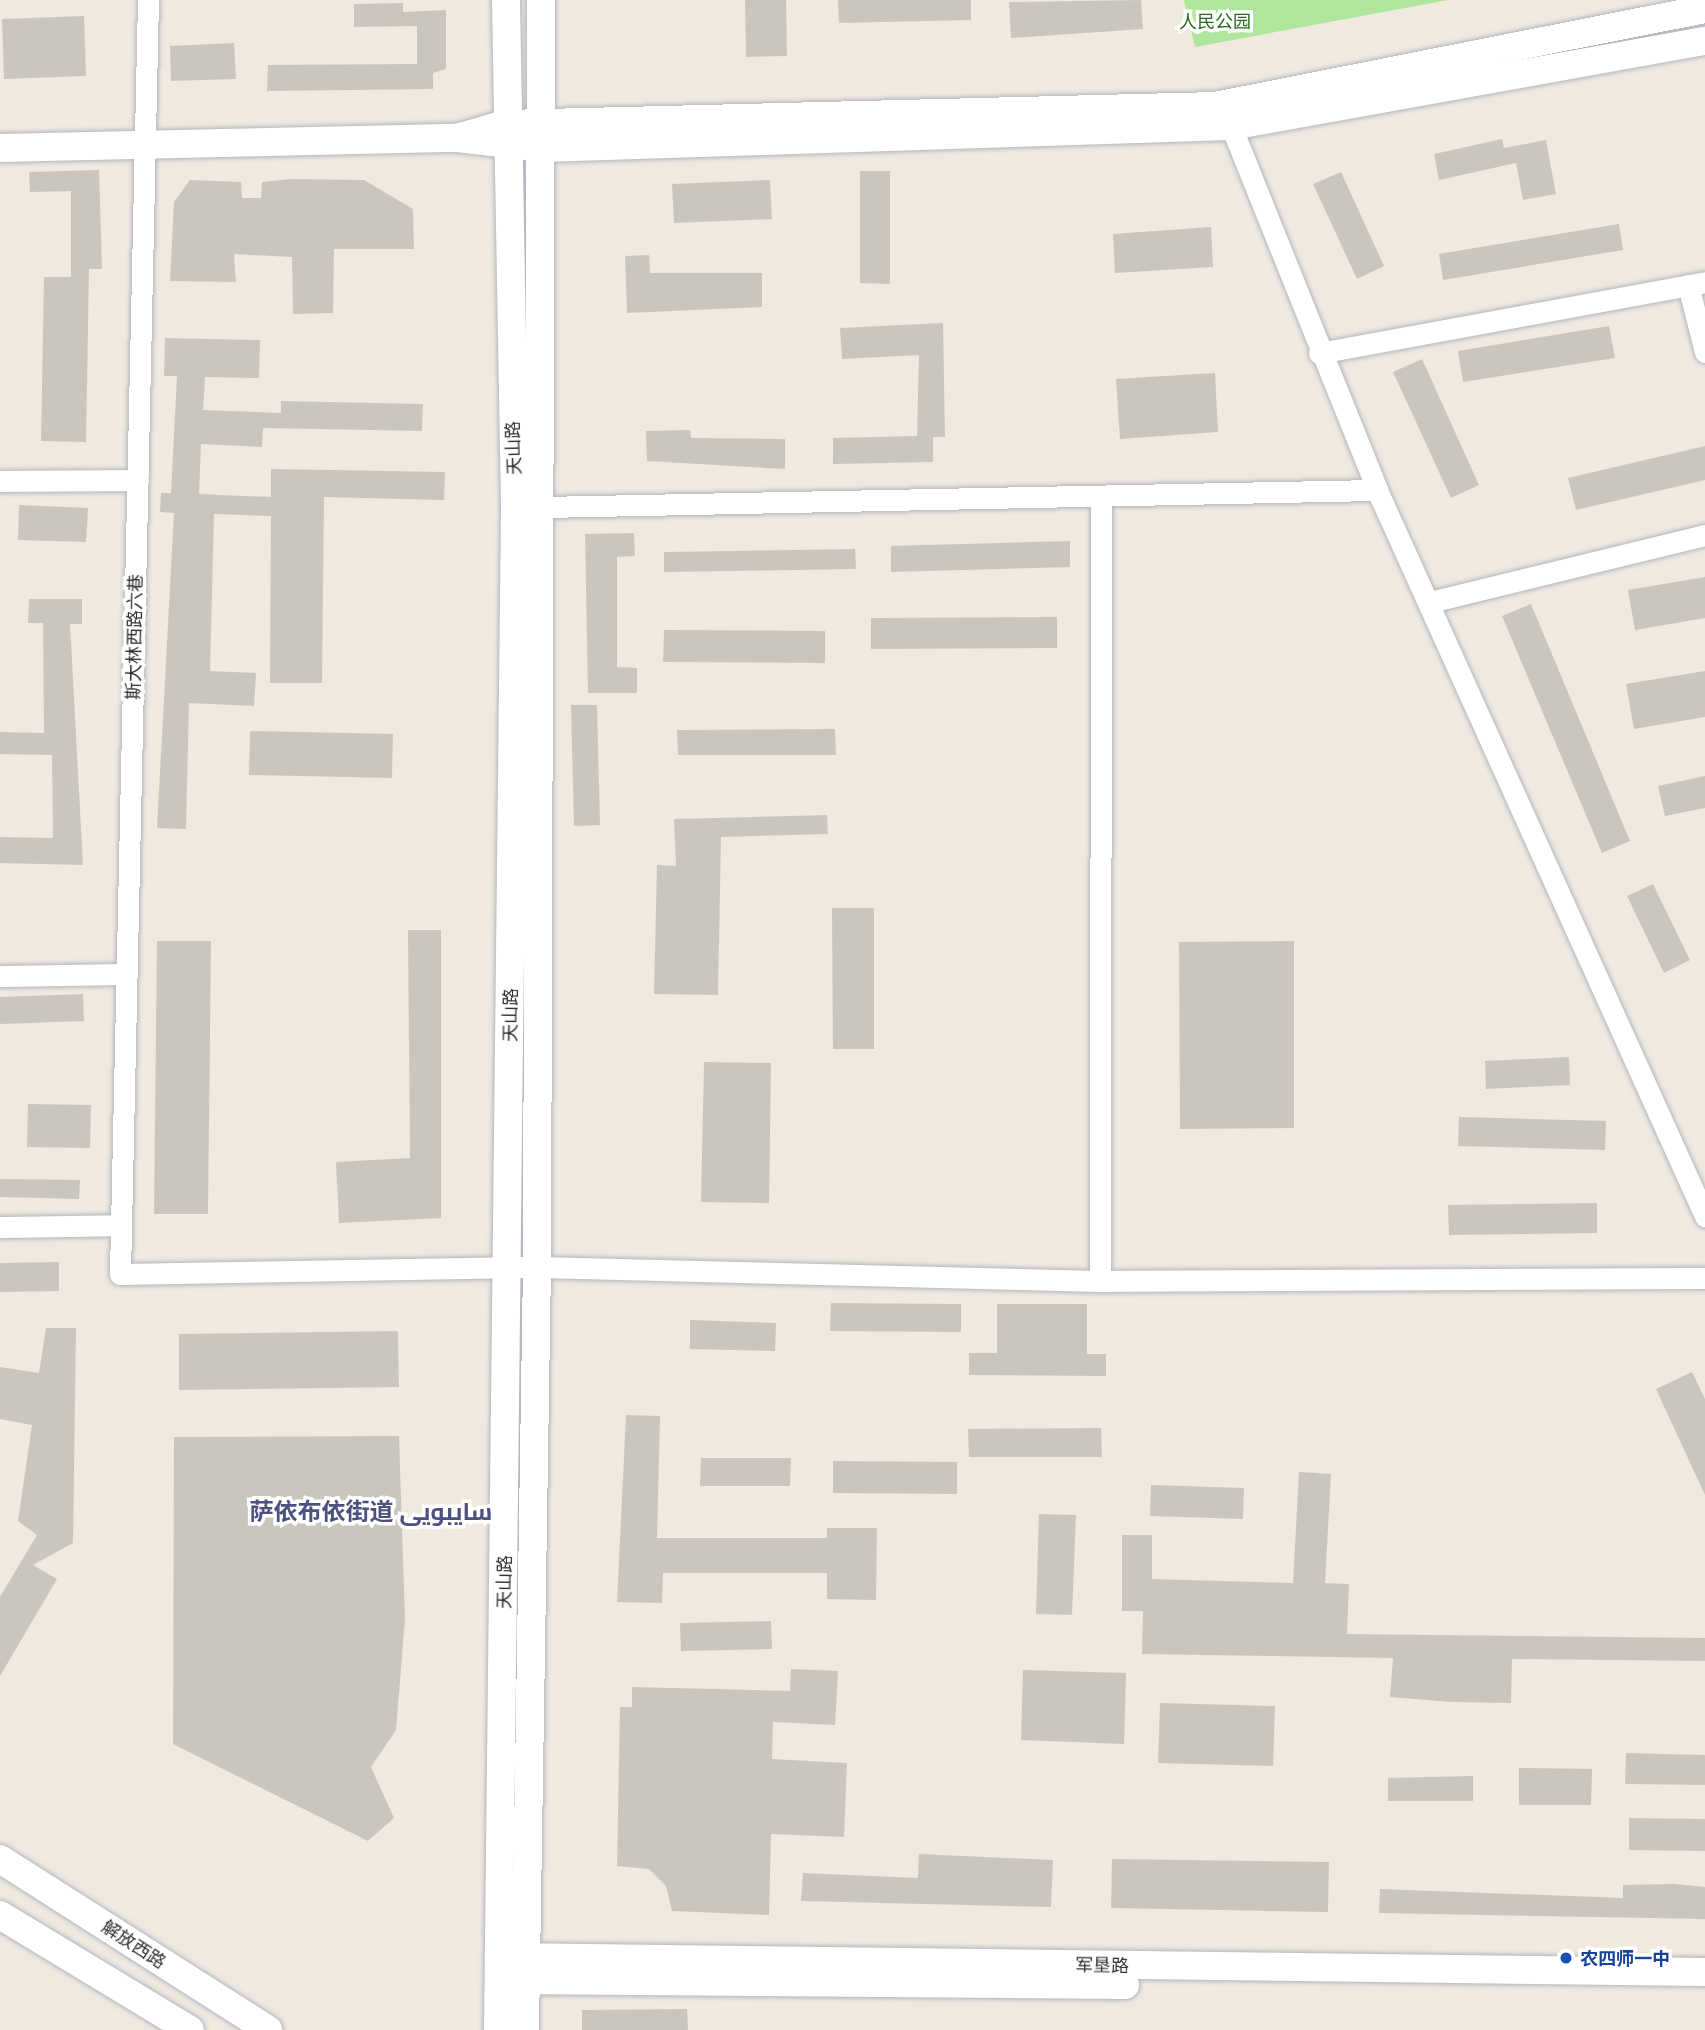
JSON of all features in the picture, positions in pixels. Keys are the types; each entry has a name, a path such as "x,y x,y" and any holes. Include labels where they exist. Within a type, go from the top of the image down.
{"main road":[{"name":"天山路","path":"506,0 505,136 515,506 507,1268 513,1968 524,2030"},
{"name":"天山路","path":"498,2030 513,1968 537,1266 543,507 541,0"},
{"path":"542,137 1217,106 1705,9"},
{"path":"0,148 505,136 1231,126 1705,41"},
{"name":"解放西路","path":"0,1859 263,2029"},
{"path":"0,1915 190,2030"},
{"name":"军垦路","path":"513,1968 1705,1972"},
{"name":"军垦路","path":"513,1968 1705,1990"}],"street":[{"name":"斯大林西路六巷","path":"148,0 120,1274 507,1268"},
{"path":"1231,126 1319,353 1377,490 1430,602 1705,1216"},
{"path":"1319,353 1696,283 1705,352"},
{"path":"0,481 138,480"},
{"path":"543,507 757,498 1101,498 1377,490"},
{"path":"1100,1281 1101,498"},
{"path":"1430,602 1705,535"},
{"path":"0,976 127,974"},
{"path":"0,1227 121,1225"},
{"path":"507,1268 537,1266 1100,1281 1705,1278"}],"green space":[{"name":"人民公园","path":"1184,0 1448,0 1195,47"}],"building":[{"path":"745,0 786,0 787,56 746,57"},
{"path":"838,0 971,0 971,20 839,23"},
{"path":"1141,0 1143,29 1011,38 1009,2"},
{"path":"403,3 403,12 446,10 446,69 433,73 433,89 267,91 268,65 417,64 417,26 354,27 354,4"},
{"path":"84,16 86,76 4,79 2,19"},
{"path":"234,43 236,79 171,81 170,46"},
{"path":"1502,139 1504,148 1546,140 1556,194 1523,200 1516,163 1439,180 1434,154"},
{"path":"99,170 102,269 89,269 86,442 41,441 44,277 71,277 71,191 30,192 29,172"},
{"path":"860,171 890,171 890,284 860,283"},
{"path":"1341,172 1384,266 1357,279 1313,184"},
{"path":"291,179 364,180 413,209 414,249 334,249 333,313 293,314 292,257 234,254 236,282 170,281 174,202 190,180 241,182 242,198 261,198 262,182"},
{"path":"770,180 772,219 674,223 672,184"},
{"path":"1619,224 1623,250 1443,280 1439,254"},
{"path":"1211,227 1213,267 1115,273 1113,234"},
{"path":"649,255 650,273 762,273 762,307 627,313 625,256"},
{"path":"943,323 945,437 933,437 933,462 833,464 833,438 917,436 919,355 842,359 840,328"},
{"path":"1609,326 1615,358 1463,382 1458,351"},
{"path":"165,338 260,340 259,378 205,377 203,410 281,413 281,401 423,404 422,431 263,428 262,447 201,444 199,494 271,497 271,469 445,472 444,500 324,497 322,683 270,683 271,516 214,514 210,671 256,673 254,706 189,703 186,829 157,828 174,513 160,512 161,493 171,493 177,376 164,376"},
{"path":"1422,359 1479,485 1451,498 1393,372"},
{"path":"1215,373 1218,432 1120,439 1116,379"},
{"path":"690,430 691,438 785,439 785,469 647,461 646,431"},
{"path":"1705,446 1705,480 1576,510 1568,478"},
{"path":"19,505 88,508 86,542 18,540"},
{"path":"634,533 635,556 617,557 617,667 637,668 637,693 588,693 585,534"},
{"path":"1070,541 1070,567 891,572 891,546"},
{"path":"855,549 856,569 664,572 664,552"},
{"path":"1705,577 1705,618 1635,630 1628,590"},
{"path":"29,599 82,599 82,624 70,624 83,865 0,863 0,837 53,838 52,755 0,754 0,732 44,733 43,623 28,623"},
{"path":"1531,604 1630,841 1602,853 1502,616"},
{"path":"1057,617 1057,648 871,649 871,618"},
{"path":"664,630 825,631 825,663 663,662"},
{"path":"1705,671 1705,717 1634,729 1626,684"},
{"path":"571,705 597,705 600,825 574,826"},
{"path":"835,729 836,755 678,755 677,730"},
{"path":"250,731 393,734 392,778 249,775"},
{"path":"1705,776 1705,808 1665,816 1658,786"},
{"path":"827,815 828,834 721,837 718,995 654,994 657,865 676,866 674,819"},
{"path":"1653,884 1690,960 1664,973 1627,896"},
{"path":"832,908 874,908 874,1049 833,1049"},
{"path":"408,930 441,930 441,1218 339,1223 336,1162 410,1158"},
{"path":"157,941 211,941 208,1214 154,1214"},
{"path":"1294,941 1294,1128 1180,1129 1179,942"},
{"path":"83,994 84,1021 0,1024 0,997"},
{"path":"1569,1057 1570,1085 1486,1089 1485,1061"},
{"path":"704,1062 771,1063 769,1203 701,1202"},
{"path":"28,1104 91,1105 90,1148 27,1147"},
{"path":"1459,1117 1606,1121 1605,1150 1458,1146"},
{"path":"0,1179 80,1180 79,1199 0,1197"},
{"path":"1597,1203 1597,1233 1449,1235 1448,1205"},
{"path":"59,1262 59,1291 0,1292 0,1263"},
{"path":"831,1303 961,1304 961,1332 830,1331"},
{"path":"997,1304 1087,1304 1087,1354 1106,1354 1106,1376 969,1375 969,1353 997,1353"},
{"path":"690,1320 776,1323 775,1351 690,1349"},
{"path":"46,1328 76,1328 73,1543 33,1565 57,1579 0,1676 0,1597 37,1535 18,1521 32,1425 0,1419 0,1367 39,1373"},
{"path":"398,1331 399,1387 179,1390 179,1334"},
{"path":"1692,1372 1705,1399 1705,1495 1656,1389"},
{"path":"626,1415 660,1416 657,1538 827,1538 827,1528 877,1528 876,1600 827,1599 827,1573 663,1573 662,1603 617,1602"},
{"path":"1101,1428 1102,1457 969,1457 968,1429"},
{"path":"399,1436 405,1619 396,1730 371,1767 394,1818 368,1841 173,1744 174,1437"},
{"path":"701,1458 791,1458 790,1486 700,1486"},
{"path":"833,1461 957,1462 957,1494 833,1493"},
{"path":"1299,1472 1331,1474 1325,1583 1349,1584 1347,1634 1705,1638 1705,1661 1512,1659 1511,1703 1390,1697 1393,1658 1142,1654 1143,1611 1122,1611 1122,1535 1152,1535 1152,1579 1293,1583"},
{"path":"1151,1485 1244,1488 1243,1519 1150,1516"},
{"path":"1039,1514 1076,1515 1072,1615 1036,1614"},
{"path":"771,1621 772,1649 681,1651 680,1623"},
{"path":"791,1669 838,1671 835,1725 773,1722 772,1759 847,1763 844,1837 771,1834 769,1915 672,1911 666,1886 649,1869 617,1866 620,1707 632,1707 632,1687 790,1691"},
{"path":"1023,1670 1126,1673 1124,1744 1021,1740"},
{"path":"1160,1703 1275,1706 1273,1766 1158,1763"},
{"path":"1626,1753 1705,1755 1705,1785 1625,1784"},
{"path":"1519,1768 1592,1769 1591,1805 1519,1805"},
{"path":"1473,1776 1473,1801 1388,1801 1388,1778"},
{"path":"1629,1818 1705,1819 1705,1851 1629,1850"},
{"path":"919,1854 1053,1860 1051,1907 801,1901 803,1873 918,1878"},
{"path":"1112,1859 1329,1862 1328,1912 1111,1908"},
{"path":"1674,1884 1705,1887 1705,1919 1379,1913 1380,1889 1623,1898 1623,1885"},
{"path":"687,2009 688,2030 582,2030 582,2010"}],"place":[{"name":"农四师一中","path":"1566,1958"}],"district":[{"name":"萨依布依街道 سايبويى","path":"371,1511"}]}
